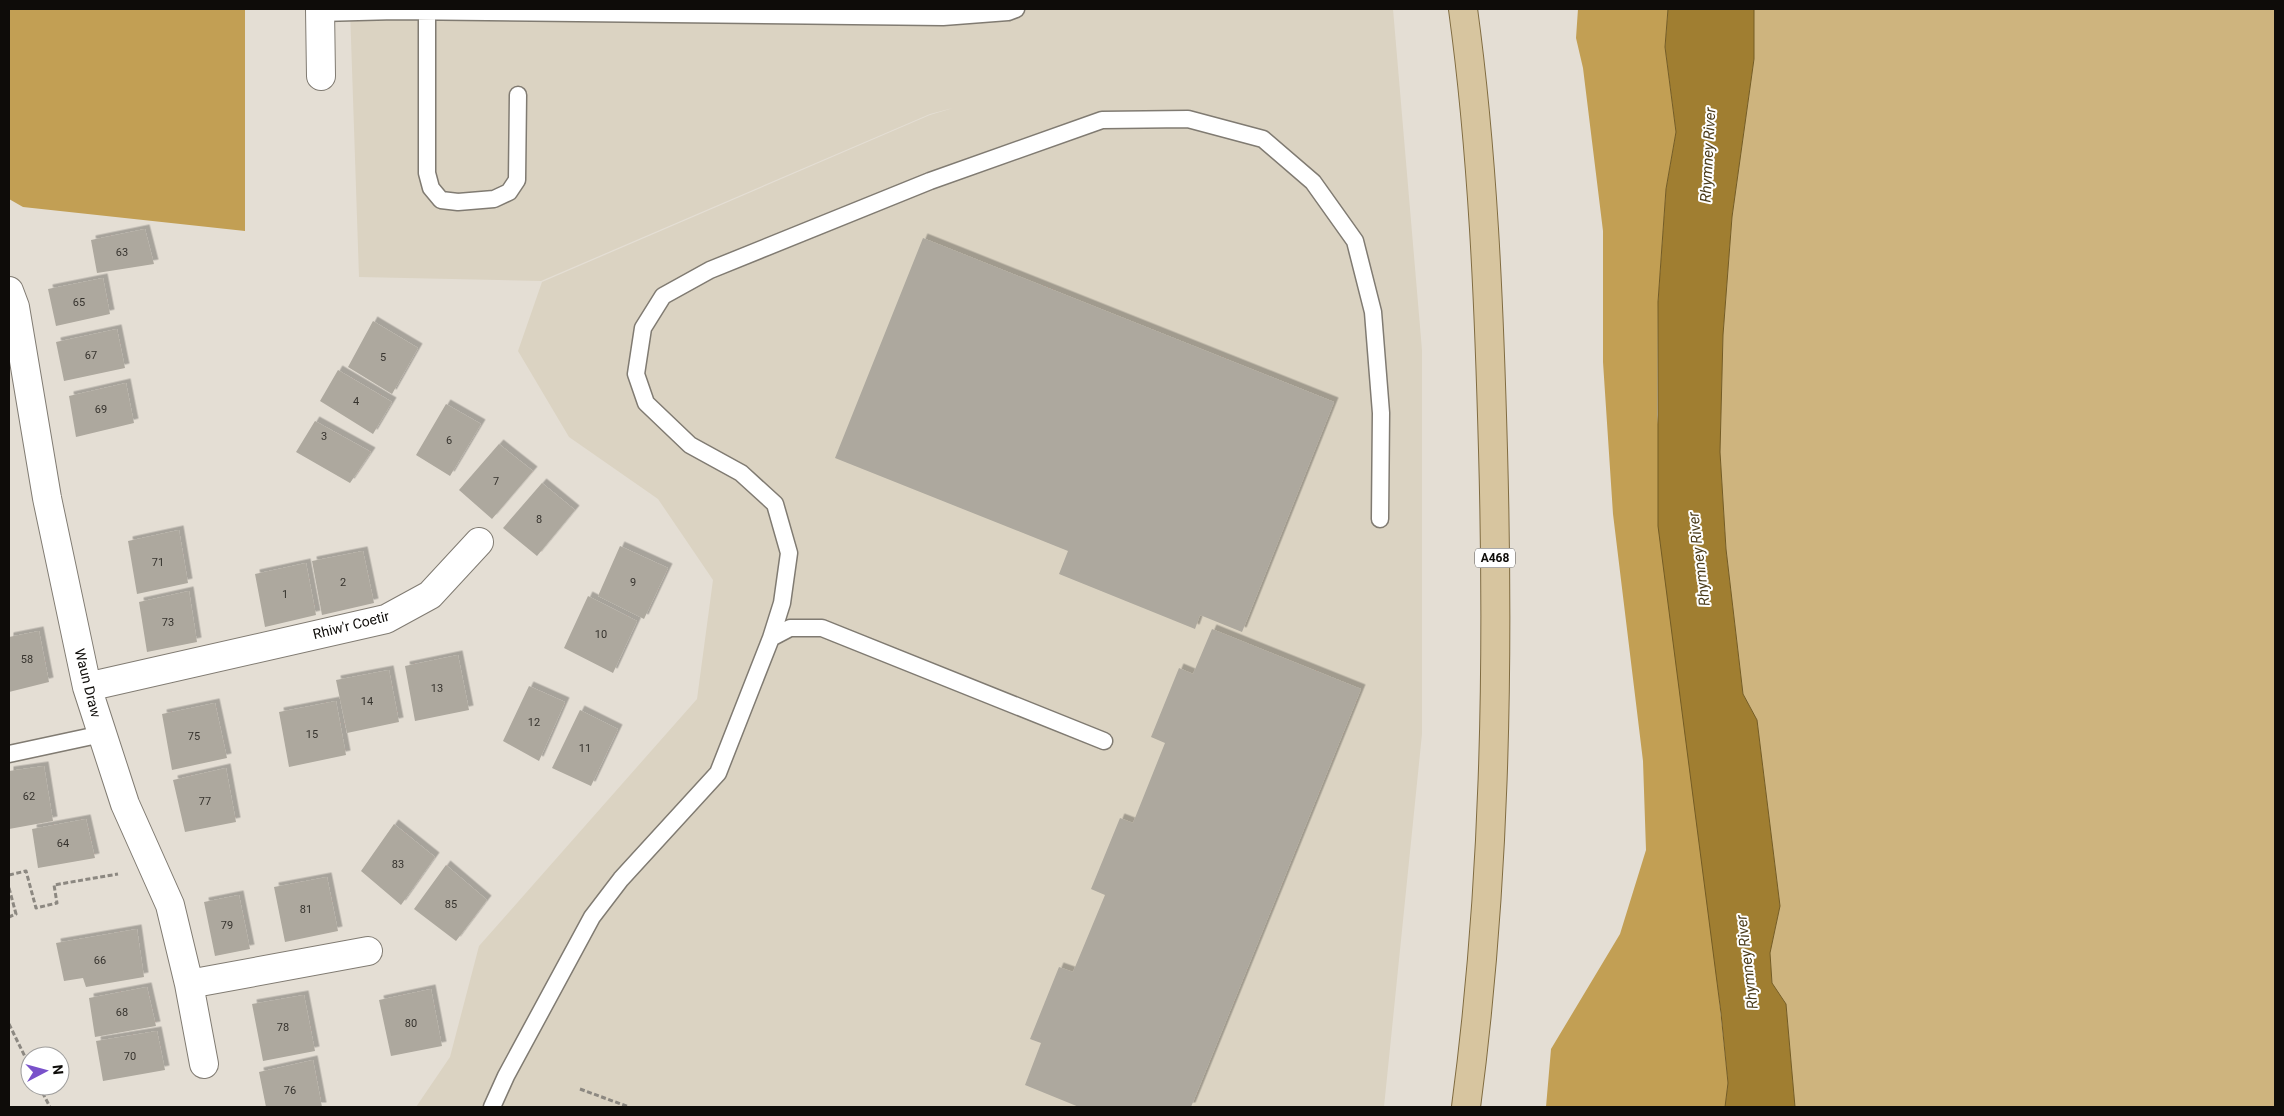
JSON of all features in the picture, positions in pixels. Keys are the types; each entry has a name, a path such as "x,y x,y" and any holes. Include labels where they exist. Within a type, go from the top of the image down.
{"main road":[{"name":"A468","path":"1463,9 1474,106 1486,263 1496,582 1496,689 1491,839 1481,979 1466,1107"}],"street":[{"path":"320,11 321,76"},
{"name":"Waun Draw","path":"9,291 15,307 47,498 87,687 125,804 170,905 189,984 204,1064"},
{"name":"Rhiw'r Coetir","path":"87,687 386,619 430,595 479,542"},
{"path":"189,984 368,951"}],"lane":[{"path":"320,11 446,10 943,17 1008,12 1016,9"},
{"path":"427,11 427,172 431,188 442,200 458,202 494,199 509,192 517,180 518,95"},
{"path":"492,1107 506,1076 592,918 621,879 718,773 771,638 782,603 789,554 775,504 742,473 690,445 646,403 636,374 643,328 663,296 710,270 930,181 1102,120 1188,119 1263,139 1312,182 1355,241 1373,312 1381,413 1380,519"},
{"path":"771,638 790,628 822,628 1104,741"},
{"path":"9,754 102,734"}],"path":[{"path":"9,875 26,871 36,908 57,903 54,885 153,868"},
{"path":"9,888 16,914 9,917"},
{"path":"9,1024 20,1047"},
{"path":"580,1088 628,1107"}],"shaded area":[{"path":"9,9 245,9 245,231 23,207 9,199"},
{"path":"350,9 1393,9 1422,350 1422,734 1384,1107 416,1107 450,1057 479,946 697,699 713,580 658,499 569,437 518,351 542,282 930,115 953,108 930,114 541,281 359,277"},
{"path":"1578,9 1668,9 1665,47 1676,132 1666,189 1658,302 1657,415 1728,1083 1725,1107 1546,1107 1551,1049 1620,934 1646,850 1643,761 1613,514 1603,362 1603,231 1583,68 1576,38"},
{"path":"1754,9 2275,9 2275,1107 1795,1107 1786,1004 1772,983 1770,953 1780,906 1757,720 1743,694 1726,549 1720,452 1723,335 1732,217 1754,59"}],"water":[{"name":"Rhymney River","path":"1668,9 1754,9 1754,59 1732,217 1723,335 1720,452 1726,549 1743,694 1757,720 1780,906 1770,953 1772,983 1786,1004 1795,1107 1725,1107 1728,1083 1721,1013 1658,526 1658,302 1666,189 1676,132 1665,47"}],"building":[{"path":"145,229 154,264 97,273 91,240"},
{"path":"923,238 1334,402 1242,632 1200,615 1195,629 1059,574 1068,551 835,458"},
{"path":"103,278 110,314 56,326 48,289"},
{"path":"373,321 418,348 392,394 348,367"},
{"path":"117,329 125,368 64,381 56,342"},
{"path":"338,370 392,402 373,434 320,401"},
{"path":"126,383 134,423 76,437 69,396"},
{"path":"446,404 481,424 450,476 416,455"},
{"path":"315,421 371,452 350,483 296,452"},
{"path":"499,444 533,471 492,519 459,490"},
{"path":"542,483 575,510 537,556 503,528"},
{"path":"179,530 188,583 137,594 128,541"},
{"path":"620,546 668,568 644,619 598,596"},
{"path":"363,551 374,603 322,615 312,561"},
{"path":"306,563 316,615 265,627 255,574"},
{"path":"189,591 197,642 147,652 139,602"},
{"path":"588,596 637,621 613,673 564,648"},
{"path":"1212,629 1361,689 1191,1107 1079,1107 1025,1085 1041,1043 1030,1039 1059,967 1073,972 1105,895 1091,889 1120,818 1133,823 1165,743 1151,737 1179,668 1193,674"},
{"path":"39,631 49,682 9,692 9,637"},
{"path":"458,655 469,710 415,721 405,666"},
{"path":"389,670 399,722 347,733 336,680"},
{"path":"529,686 565,702 539,761 503,741"},
{"path":"336,701 346,755 289,767 279,712"},
{"path":"215,703 227,758 172,770 162,714"},
{"path":"580,710 618,729 591,786 552,768"},
{"path":"44,766 53,821 9,829 9,771"},
{"path":"226,768 236,822 185,832 173,780"},
{"path":"86,819 95,858 38,868 32,829"},
{"path":"394,824 435,857 401,905 361,871"},
{"path":"446,865 487,900 456,941 414,909"},
{"path":"327,877 338,931 285,942 274,887"},
{"path":"239,895 250,949 215,956 204,902"},
{"path":"137,929 144,977 86,987 83,978 64,981 56,943"},
{"path":"147,987 156,1026 95,1037 89,998"},
{"path":"431,989 442,1046 391,1056 379,1000"},
{"path":"304,995 315,1051 263,1061 252,1004"},
{"path":"157,1031 165,1070 103,1081 96,1041"},
{"path":"313,1060 322,1107 266,1107 259,1072"}]}
